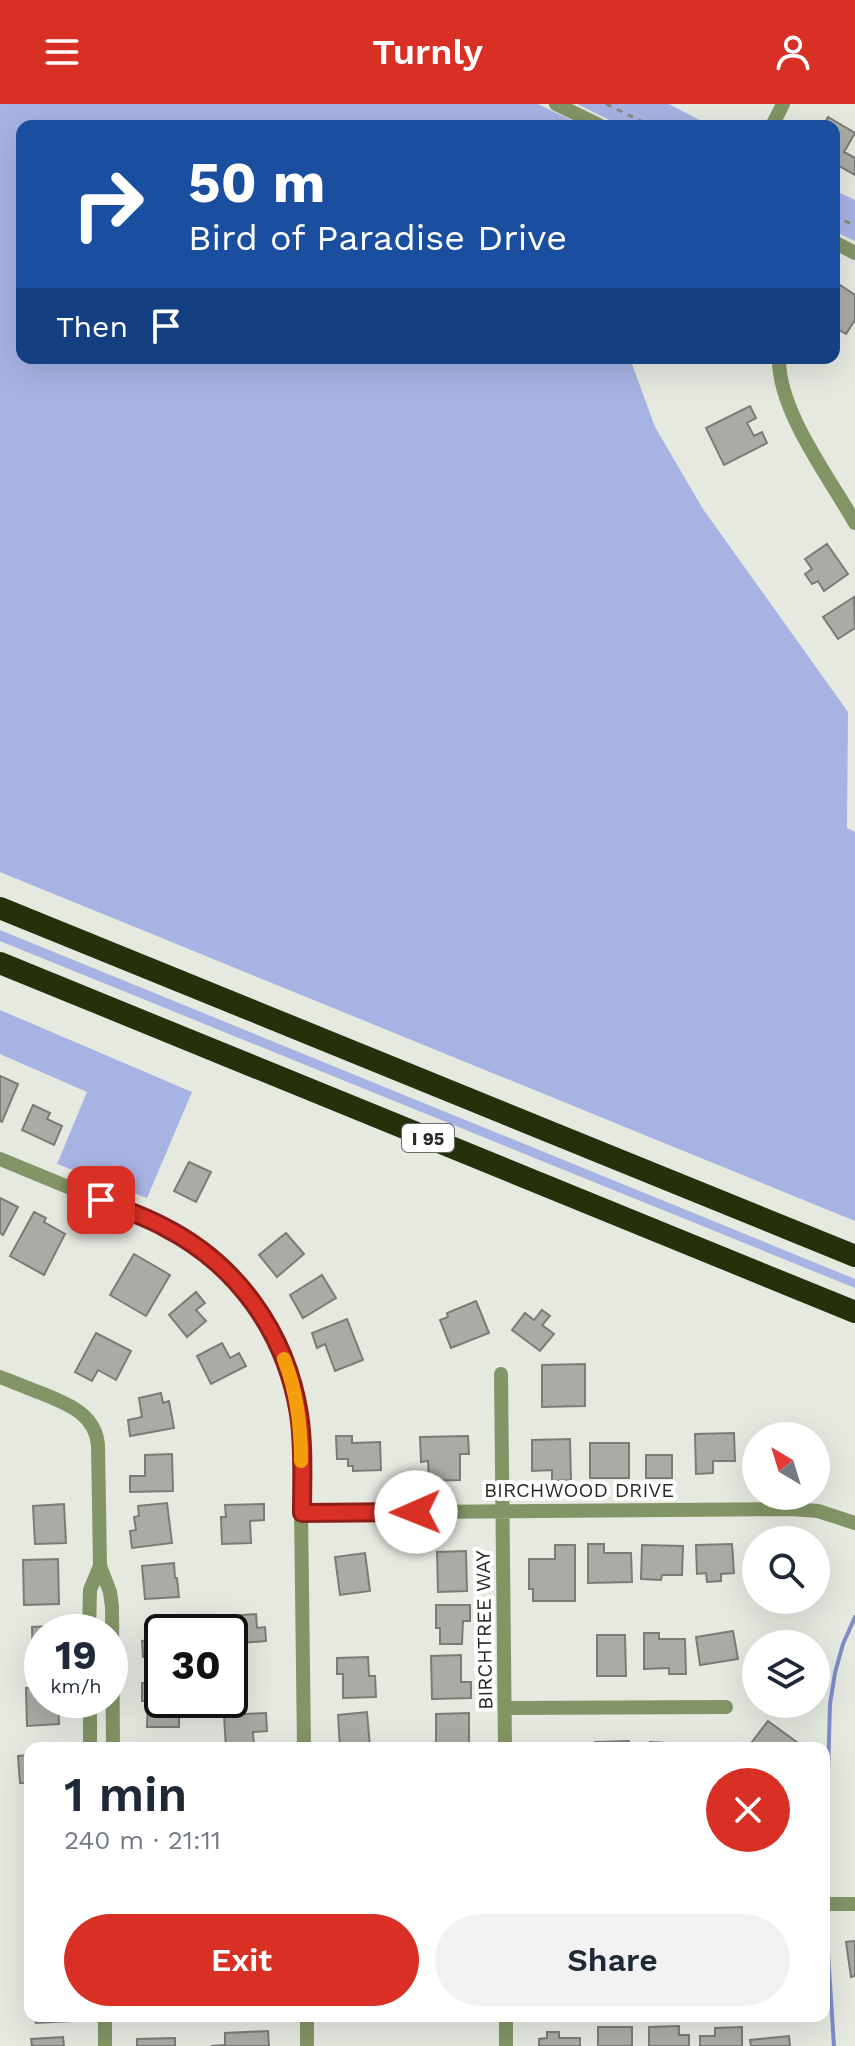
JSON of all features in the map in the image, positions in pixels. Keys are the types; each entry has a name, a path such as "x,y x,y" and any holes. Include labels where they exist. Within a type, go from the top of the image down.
{"highway":[{"name":"I 95","path":"0,908 855,1256"},
{"name":"I 95","path":"0,963 855,1312"}],"street":[{"path":"556,104 589,120"},
{"path":"780,364 786,402 853,516"},
{"path":"0,1159 165,1227 208,1255 243,1289 273,1334 292,1381 300,1429 304,1742"},
{"name":"BIRCHTREE WAY","path":"501,1374 505,1742"},
{"path":"0,1377 75,1408 94,1428 98,1445 100,1566 111,1600 113,1742"},
{"name":"BIRCHWOOD DRIVE","path":"302,1513 801,1509 855,1523"},
{"path":"89,1614 90,1590 100,1566"},
{"path":"505,1708 726,1707"},
{"path":"90,1718 90,1742"},
{"path":"830,1904 855,1904"},
{"path":"105,2022 105,2046"},
{"path":"307,2022 307,2046"},
{"path":"506,2022 506,2046"}],"path":[{"path":"606,104 639,120"}],"shaded area":[{"path":"0,104 538,104 571,120 16,120 16,364 632,364 655,427 703,509 848,712 847,828 855,832 855,1221 0,872"},
{"path":"577,104 669,104 700,120 610,120"},
{"path":"840,193 855,200 855,241 840,234"},
{"path":"0,930 855,1279 855,1288 0,941"},
{"path":"0,1010 192,1092 147,1198 57,1164 87,1092 0,1054"}],"building":[{"path":"840,124 855,133 844,152 855,158 855,175 840,166"},
{"path":"840,285 855,295 855,320 846,334 840,330"},
{"path":"750,406 756,418 747,423 754,436 762,432 767,443 724,465 706,428"},
{"path":"827,544 848,574 824,591 818,581 812,584 805,574 812,569 805,559"},
{"path":"854,597 855,628 838,639 823,617"},
{"path":"0,1076 18,1084 2,1122 0,1121"},
{"path":"33,1105 50,1113 47,1119 62,1126 54,1145 22,1130"},
{"path":"189,1162 211,1172 196,1202 174,1191"},
{"path":"0,1198 18,1207 3,1235 0,1233"},
{"path":"34,1212 65,1234 44,1275 10,1256"},
{"path":"286,1233 304,1254 277,1277 259,1255"},
{"path":"134,1254 170,1275 146,1316 110,1295"},
{"path":"322,1275 336,1298 303,1318 290,1295"},
{"path":"196,1292 205,1303 196,1310 206,1321 187,1337 169,1315"},
{"path":"476,1301 489,1333 451,1348 440,1320 448,1317 447,1313"},
{"path":"542,1310 550,1316 542,1325 554,1334 540,1351 512,1330 525,1313 534,1320"},
{"path":"347,1319 363,1360 335,1371 325,1344 317,1348 312,1333"},
{"path":"96,1333 131,1351 116,1380 98,1370 92,1381 75,1372"},
{"path":"222,1343 230,1358 239,1353 246,1366 211,1384 197,1356"},
{"path":"585,1364 585,1406 542,1407 542,1365"},
{"path":"161,1393 163,1403 169,1401 174,1428 130,1436 128,1420 142,1417 139,1398"},
{"path":"734,1433 735,1461 713,1461 713,1473 696,1474 695,1434"},
{"path":"336,1436 352,1436 352,1443 380,1442 381,1470 353,1471 353,1466 348,1466 348,1459 337,1459"},
{"path":"468,1436 469,1454 460,1454 460,1480 429,1481 428,1461 421,1462 420,1437"},
{"path":"570,1439 571,1480 552,1481 552,1470 532,1471 532,1440"},
{"path":"590,1443 629,1443 629,1478 590,1478"},
{"path":"172,1454 173,1491 130,1492 130,1476 145,1476 145,1455"},
{"path":"646,1455 672,1455 672,1478 646,1478"},
{"path":"167,1503 172,1543 132,1548 130,1531 136,1530 134,1517 139,1516 138,1506"},
{"path":"64,1504 66,1543 35,1544 33,1506"},
{"path":"264,1504 264,1520 250,1521 251,1543 222,1544 221,1517 226,1517 225,1505"},
{"path":"588,1544 604,1544 604,1553 631,1553 632,1582 588,1583"},
{"path":"732,1544 734,1573 721,1574 721,1581 707,1582 706,1573 697,1574 696,1545"},
{"path":"555,1545 575,1545 575,1601 533,1601 533,1589 529,1589 529,1559 555,1559"},
{"path":"642,1545 683,1546 682,1575 662,1575 661,1580 641,1579"},
{"path":"466,1551 467,1591 438,1592 437,1552"},
{"path":"365,1553 370,1591 340,1595 335,1557"},
{"path":"58,1559 59,1604 24,1605 23,1560"},
{"path":"174,1563 179,1597 145,1599 142,1566"},
{"path":"436,1605 470,1605 470,1621 463,1621 462,1644 440,1644"},
{"path":"256,1614 257,1628 265,1627 266,1641 248,1642 248,1615"},
{"path":"733,1631 738,1659 700,1665 696,1637"},
{"path":"644,1633 659,1633 659,1639 685,1639 686,1674 669,1674 669,1668 644,1669"},
{"path":"597,1635 625,1635 626,1676 597,1676"},
{"path":"461,1655 461,1682 471,1682 471,1698 432,1699 431,1656"},
{"path":"368,1657 369,1676 375,1676 376,1697 343,1698 343,1674 337,1674 337,1658"},
{"path":"367,1712 370,1742 340,1742 338,1715"},
{"path":"266,1713 267,1731 253,1732 254,1742 226,1742 224,1718 248,1718 248,1714"},
{"path":"469,1713 469,1742 436,1742 436,1714"},
{"path":"27,1718 59,1718 59,1724 27,1726"},
{"path":"147,1718 179,1718 179,1727 147,1727"},
{"path":"768,1721 797,1742 752,1742"},
{"path":"18,1756 24,1756 24,1783 20,1783"},
{"path":"855,1941 855,1976 851,1977 846,1942"},
{"path":"679,2026 679,2035 689,2035 689,2046 649,2046 649,2027"},
{"path":"598,2027 632,2027 632,2046 598,2046"},
{"path":"742,2027 742,2046 700,2046 700,2036 715,2036 715,2028"},
{"path":"268,2031 269,2046 211,2046 225,2045 225,2033"},
{"path":"547,2032 559,2032 559,2038 580,2038 580,2046 539,2046 539,2039 547,2038"},
{"path":"789,2036 790,2046 751,2046 750,2040"},
{"path":"63,2037 64,2046 32,2046 31,2039"},
{"path":"175,2038 175,2046 137,2046 137,2039"}],"waterway":[{"path":"829,1742 835,1673 855,1617"},
{"path":"830,1984 834,2046"}],"slow traffic":[{"path":"284,1359 299,1415 301,1461"}],"route":[{"path":"101,1200 165,1227 208,1255 243,1289 264,1318 281,1349 296,1399 301,1444 302,1513 416,1512"}]}
